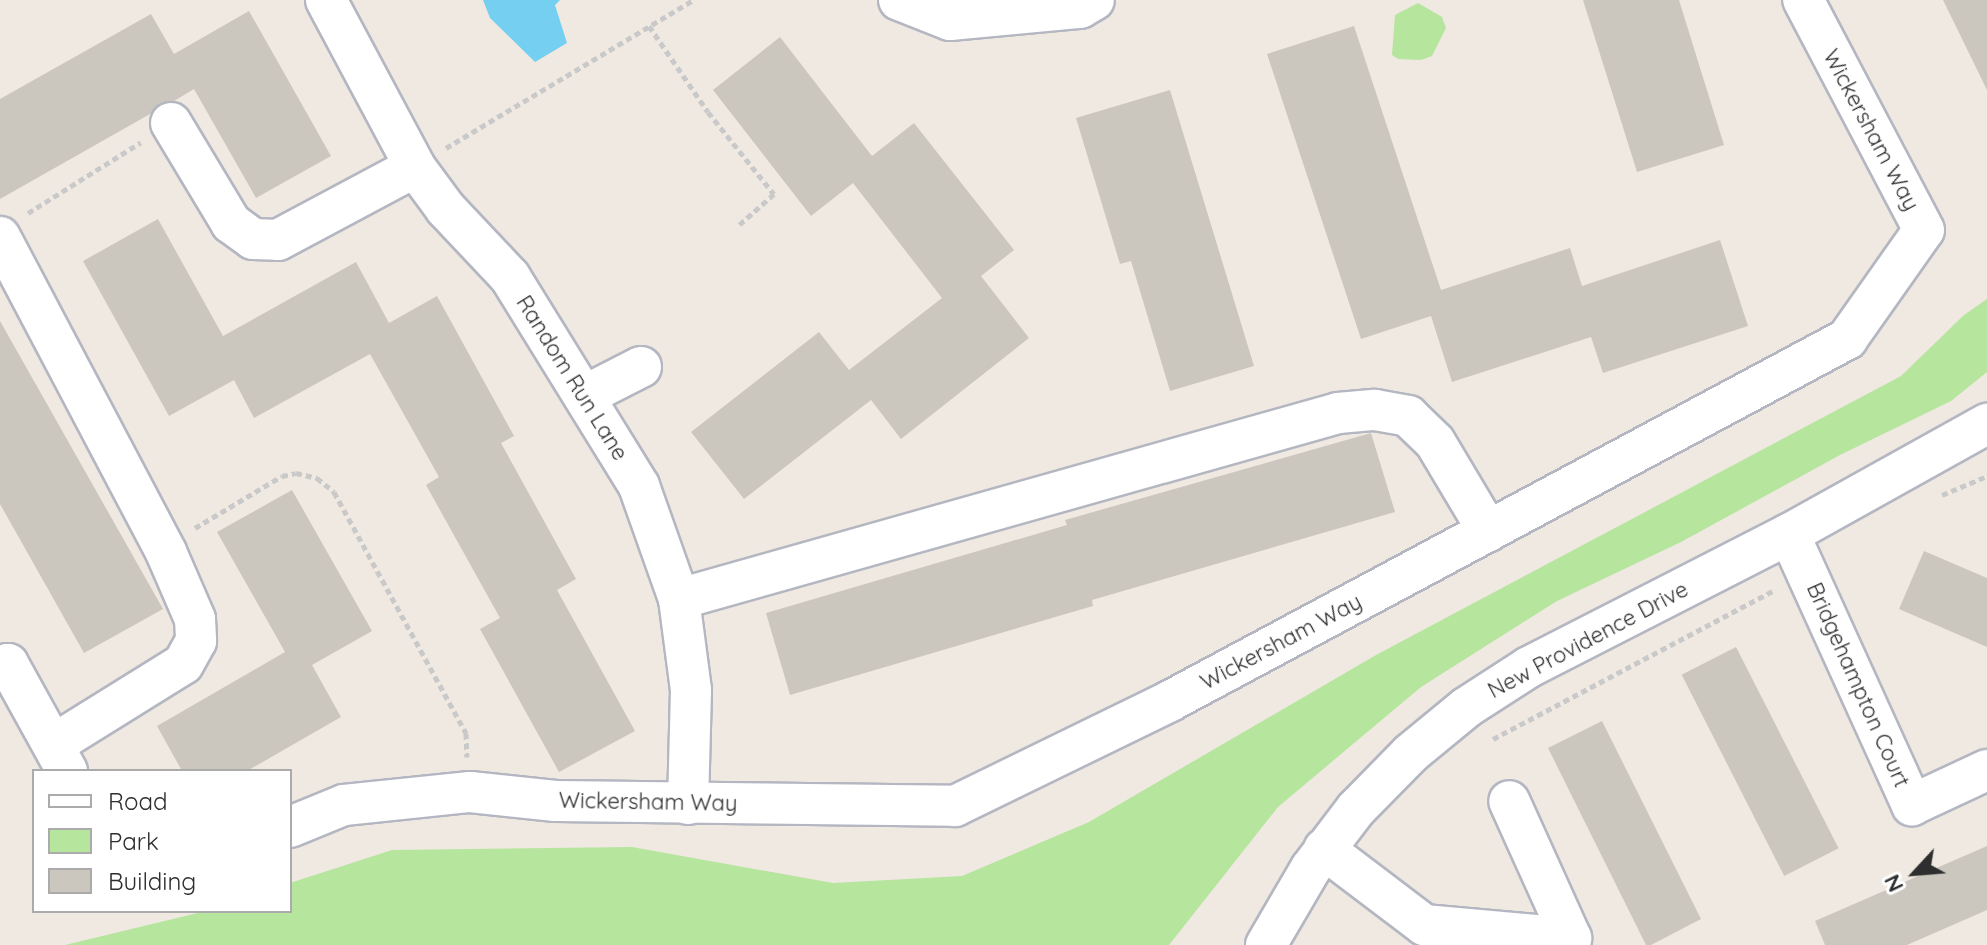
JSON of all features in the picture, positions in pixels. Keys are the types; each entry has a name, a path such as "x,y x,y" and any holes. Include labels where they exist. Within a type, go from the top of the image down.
{"street":[{"name":"Random Run Lane","path":"326,0 415,167 446,209 510,277 639,486 679,599 691,690 688,804"},
{"path":"899,0 950,20 1080,8 1094,0"},
{"name":"Wickersham Way","path":"292,826 344,805 470,792 556,801 955,806 1170,701 1847,339 1924,230 1803,0"},
{"path":"171,123 231,223 253,239 278,240 415,167"},
{"path":"3,661 60,758 183,664 196,641 195,619 13,226"},
{"path":"584,396 641,367"},
{"path":"679,599 1338,413 1375,410 1408,416 1435,442 1488,531"},
{"name":"New Providence Drive","path":"1266,945 1324,849 1411,753 1467,707 1529,667 1789,534 1987,424"},
{"name":"Bridgehampton Court","path":"1789,534 1912,805 1987,770"},
{"path":"1324,849 1424,925 1571,938 1509,801"}],"path":[{"path":"415,167 693,0"},
{"path":"649,26 708,112 774,194 739,225"},
{"path":"13,226 171,123"},
{"path":"163,547 282,476 296,473 317,478 334,492 466,733 470,792"},
{"path":"1936,498 1987,476"},
{"path":"1487,742 1788,583 1806,570"}],"green space":[{"path":"1418,3 1442,17 1446,28 1432,56 1421,60 1398,59 1392,55 1395,15"},
{"path":"1987,299 1987,372 1951,401 1840,455 1681,542 1557,601 1421,687 1278,807 1169,945 65,945 198,913 292,913 292,882 392,850 632,847 833,883 962,876 1089,822 1376,655 1901,376 1964,315"}],"water":[{"path":"483,0 560,0 555,5 567,43 535,62 490,18"}],"building":[{"path":"1583,0 1679,0 1724,145 1637,172"},
{"path":"1943,0 1987,0 1987,90"},
{"path":"249,11 331,156 256,198 194,89 174,101 160,103 150,114 0,199 0,99 151,14 174,54"},
{"path":"1354,26 1441,290 1570,248 1582,286 1720,240 1748,326 1603,373 1591,337 1452,382 1431,316 1361,339 1267,54"},
{"path":"780,37 872,156 914,123 1014,250 981,276 1029,338 901,439 871,400 744,499 691,432 819,332 849,370 942,298 853,183 811,216 713,90"},
{"path":"1170,90 1254,366 1170,391 1131,261 1120,264 1076,118"},
{"path":"158,219 223,336 356,262 389,323 437,296 514,436 501,443 576,579 557,590 635,731 559,772 480,629 500,618 426,485 439,477 370,354 254,418 234,380 169,416 83,261"},
{"path":"0,321 163,609 84,653 0,504"},
{"path":"1371,433 1395,512 1092,600 1093,606 790,695 766,613 1067,525 1065,520"},
{"path":"292,490 372,631 312,665 341,717 250,769 181,769 157,726 285,652 217,532"},
{"path":"1924,551 1987,578 1987,647 1899,609"},
{"path":"1736,647 1839,848 1784,876 1682,675"},
{"path":"1602,721 1701,919 1651,945 1646,945 1548,748"},
{"path":"1987,846 1987,910 1907,945 1825,945 1815,921"}]}
